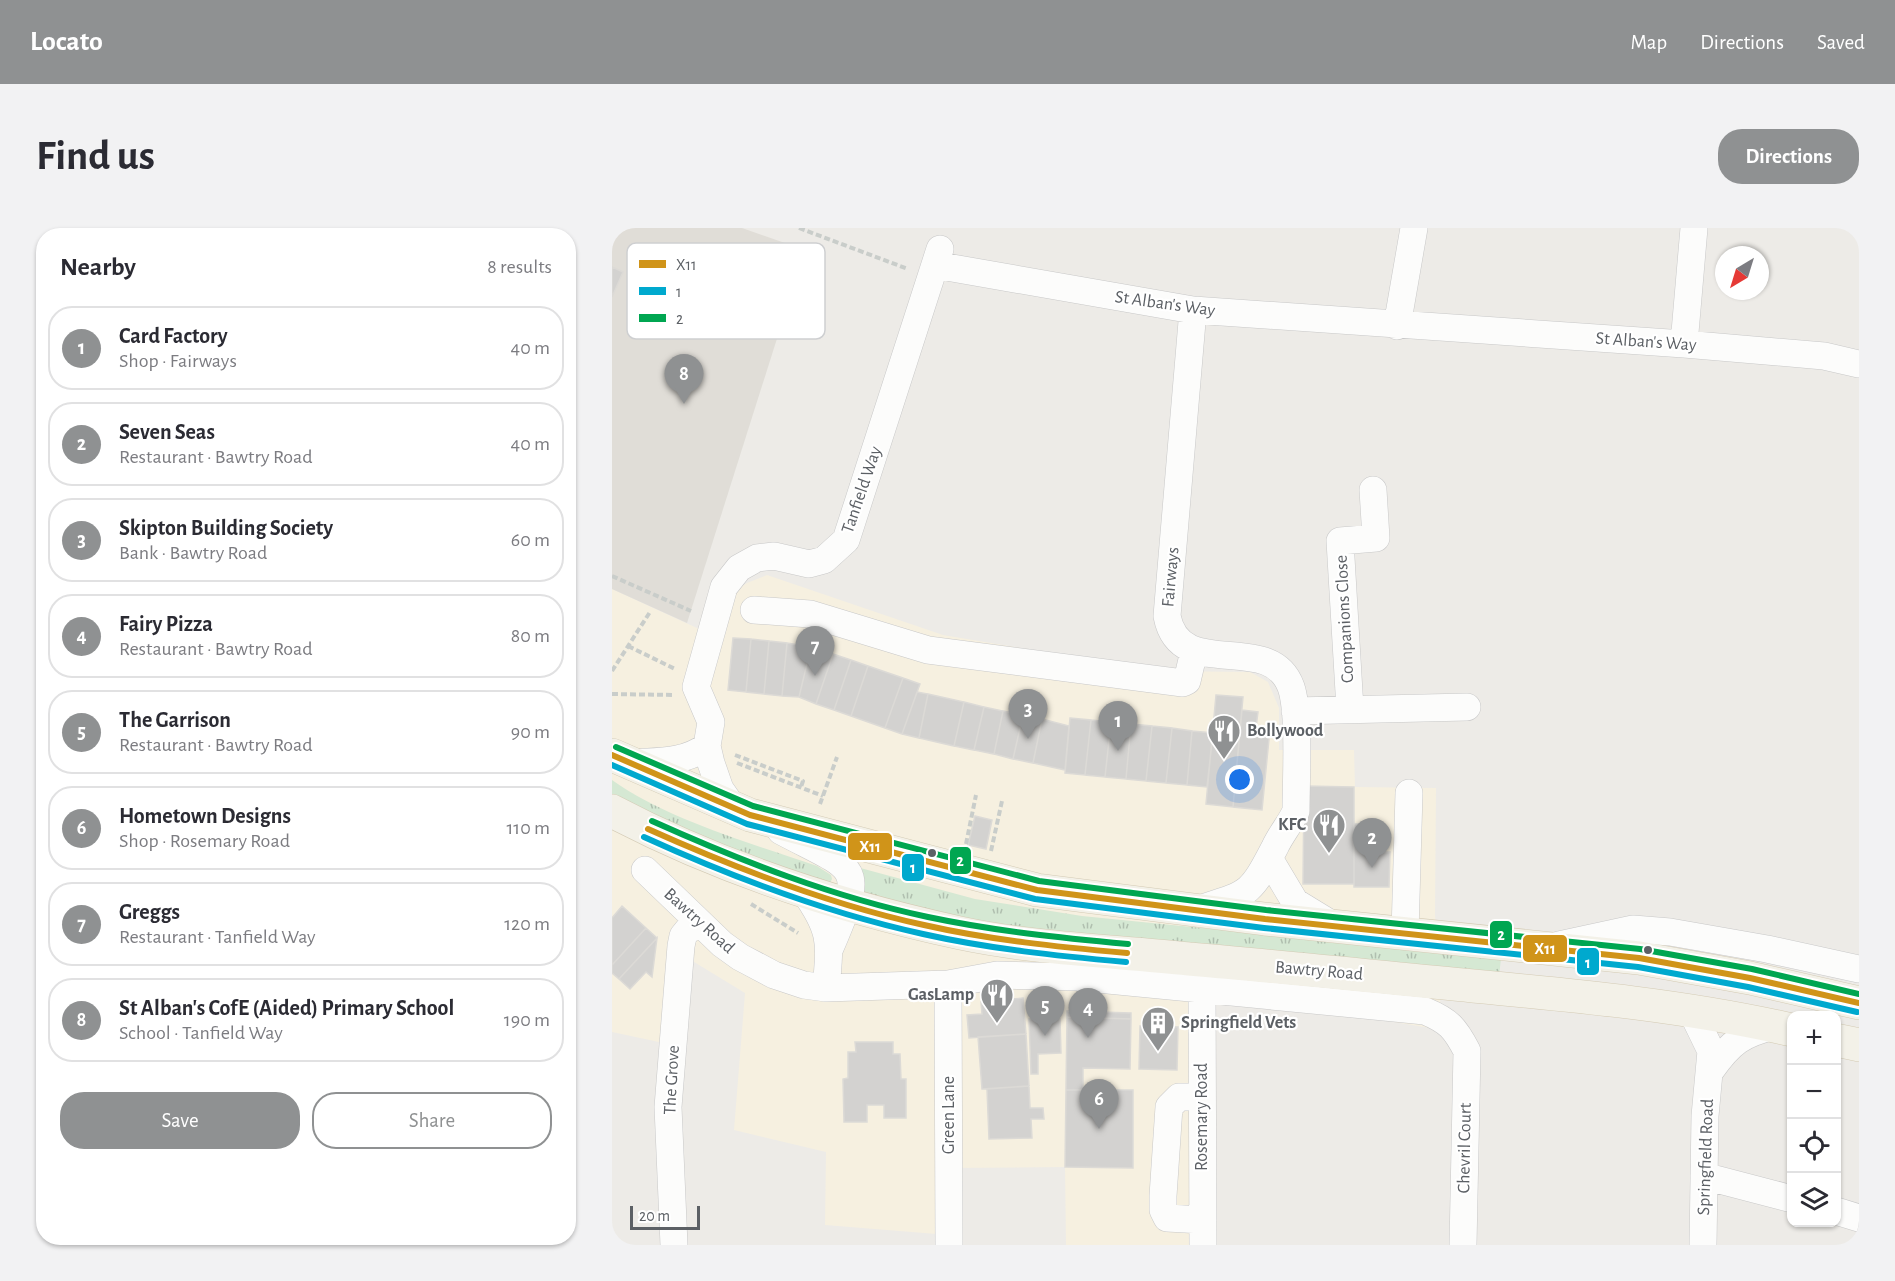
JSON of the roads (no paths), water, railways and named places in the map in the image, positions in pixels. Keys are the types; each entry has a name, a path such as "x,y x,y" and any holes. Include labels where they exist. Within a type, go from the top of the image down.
{"main road":[{"path":"620,759 742,812 1037,890 1195,911 1645,959 1750,978 1859,1004"},
{"name":"Bawtry Road","path":"612,811 713,857 803,889 963,933 1048,945 1543,992 1682,1008 1783,1028"},
{"path":"1841,1041 1859,1046"}],"street":[{"path":"1397,326 1413,228"},
{"path":"1684,344 1695,228"},
{"name":"St Alban's Way","path":"935,264 1193,310 1397,326 1684,344 1824,356 1859,364"},
{"name":"Tanfield Way","path":"742,812 716,778 718,750 711,722 696,687 724,587 739,568 757,558 774,556 809,564 824,561 846,540 935,264"},
{"name":"Fairways","path":"1193,310 1167,616 1170,628 1178,641 1194,651"},
{"name":"Companions Close","path":"1350,709 1340,541 1376,538 1373,490"},
{"path":"754,610 810,614 928,650 1183,683 1186,681 1194,651 1258,658 1274,665 1285,676 1291,687 1295,711 1296,811 1270,860 1246,892 1236,898 1195,911"},
{"name":"Companions Close","path":"1295,711 1467,707"},
{"path":"620,759 677,761 696,754 718,750"},
{"path":"1405,933 1409,793"},
{"path":"742,812 842,864 853,881 849,903 830,948"},
{"path":"1270,860 1295,902 1335,926"},
{"name":"Bawtry Road","path":"645,870 722,945 757,966 804,985 826,988 948,984 1007,975 1077,977 1425,1011 1444,1019 1456,1031 1467,1051"},
{"path":"803,889 828,932 830,948 826,988"},
{"name":"The Grove","path":"674,1245 668,1107 681,946 683,936 696,920"},
{"path":"1546,948 1633,928 1681,933 1859,969"},
{"name":"Green Lane","path":"948,984 949,1245"},
{"name":"Rosemary Road","path":"1202,990 1203,1233"},
{"name":"Springfield Road","path":"1682,1008 1695,1018 1708,1040 1711,1051 1712,1070 1705,1116 1703,1245"},
{"name":"Springfield Road","path":"1712,1070 1726,1049 1743,1036 1783,1028"},
{"name":"Chevril Court","path":"1463,1245 1467,1051"},
{"path":"1202,1096 1179,1097 1169,1107 1163,1210 1167,1218 1203,1233"},
{"path":"1704,1176 1787,1198"},
{"path":"1841,1213 1859,1218"}],"place":[{"name":"St Alban's CofE (Aided) Primary School","path":"684,404"},
{"name":"Greggs","path":"815,676"},
{"name":"Skipton Building Society","path":"1028,739"},
{"name":"Card Factory","path":"1118,751"},
{"name":"Bollywood","path":"1224,760"},
{"name":"KFC","path":"1329,854"},
{"name":"Seven Seas","path":"1372,868"},
{"name":"GasLamp","path":"997,1024"},
{"name":"The Garrison","path":"1045,1036"},
{"name":"Fairy Pizza","path":"1088,1038"},
{"name":"Springfield Vets","path":"1158,1052"},
{"name":"Hometown Designs","path":"1099,1129"}]}
